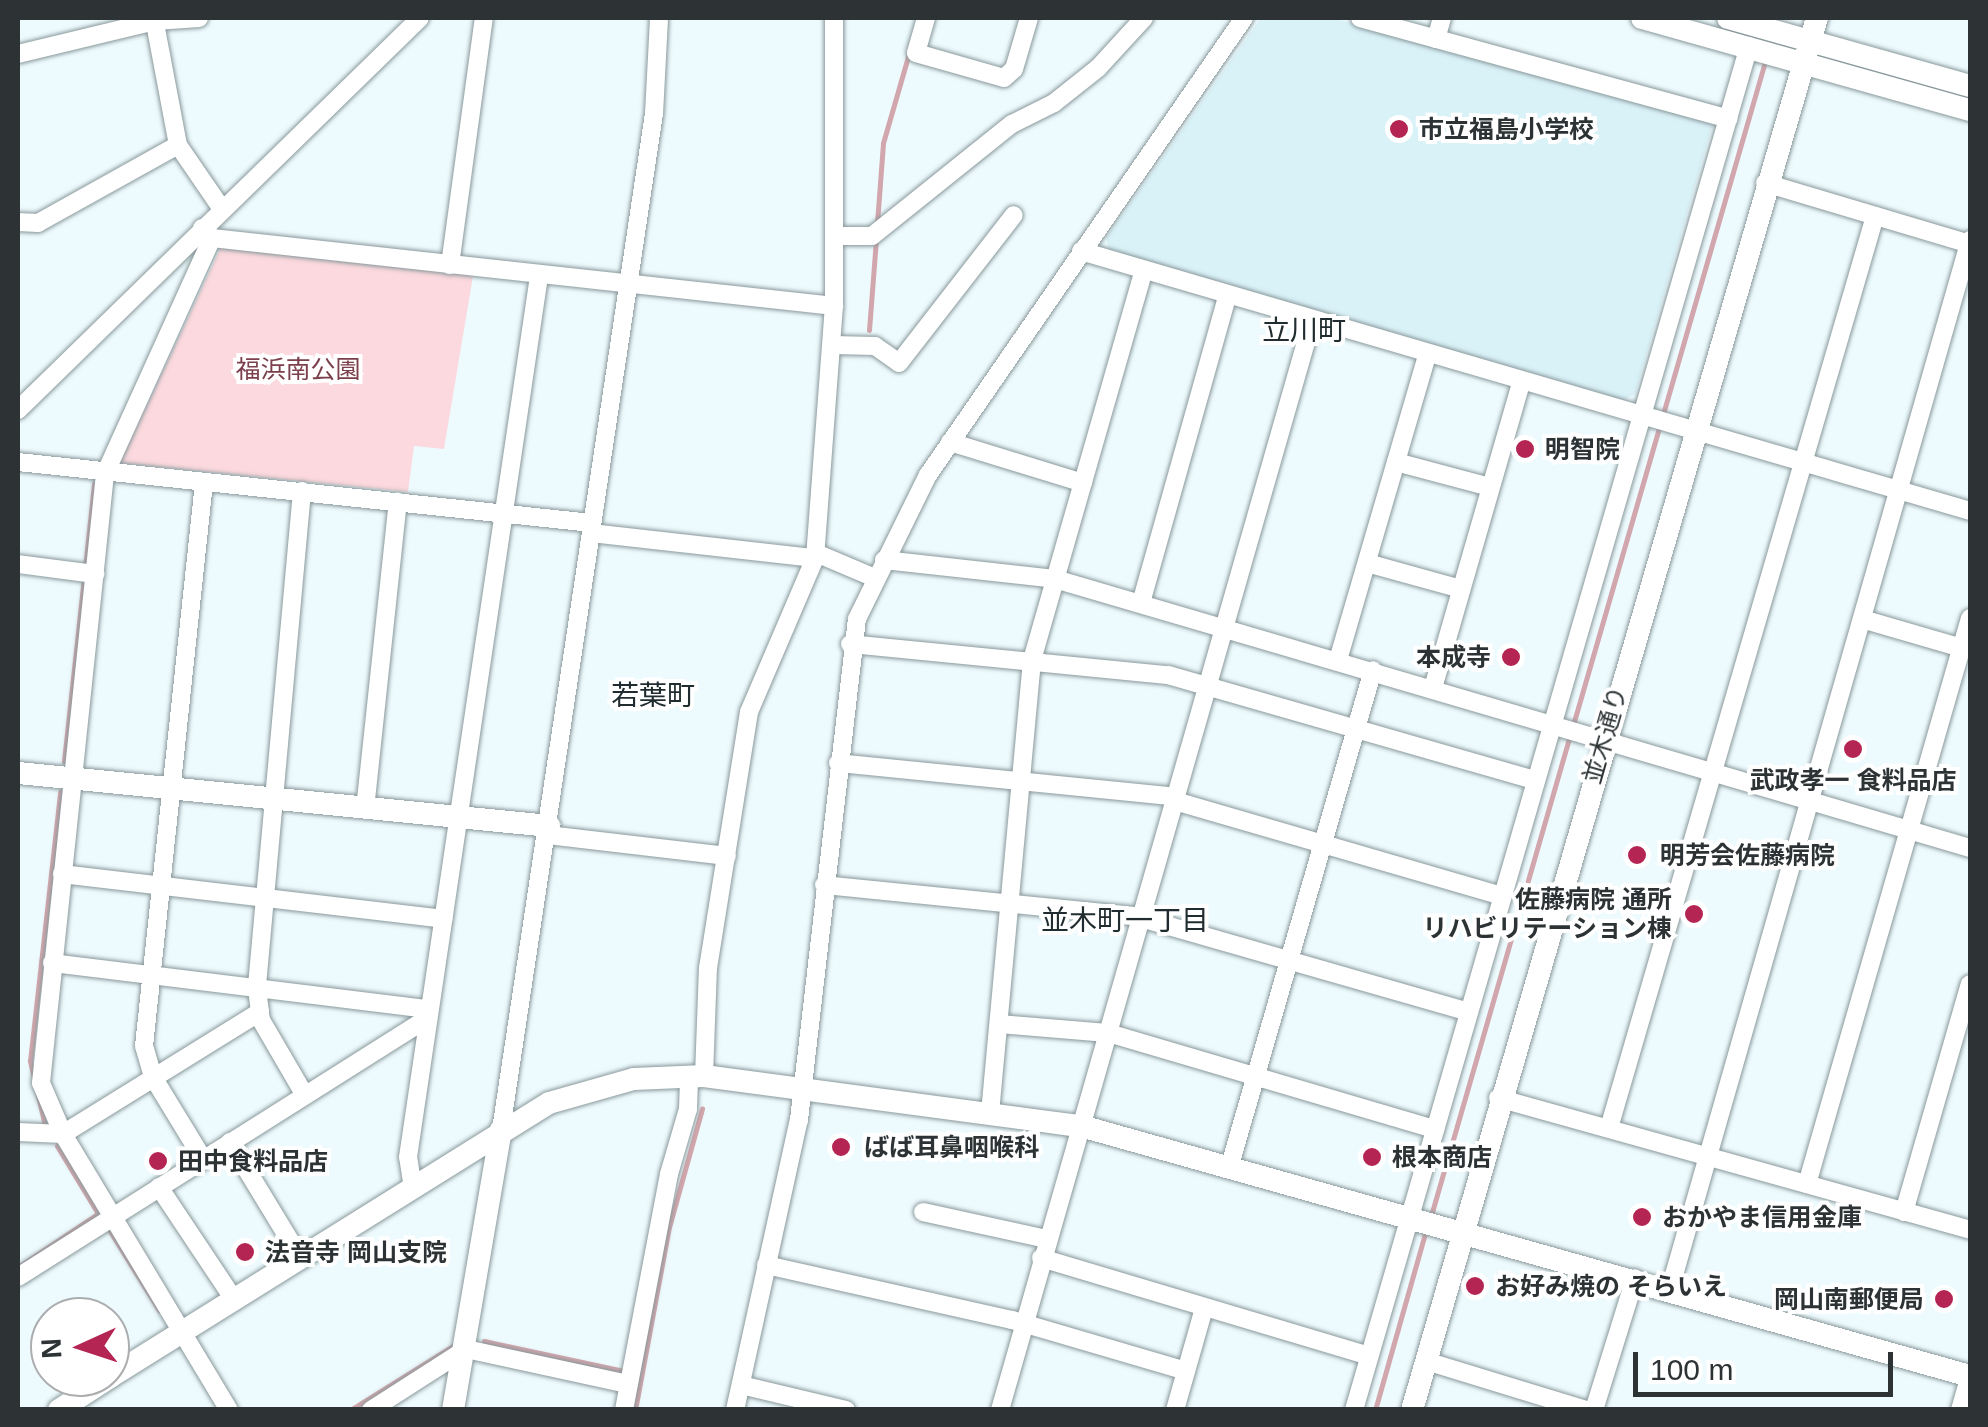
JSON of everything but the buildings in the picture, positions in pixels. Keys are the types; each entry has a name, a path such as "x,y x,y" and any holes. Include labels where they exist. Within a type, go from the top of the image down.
{"street":[{"path":"18,54 154,19 199,18"},
{"path":"229,1410 115,1215 62,1134 41,1082 73,779 87,573 105,474 207,233 222,209 420,18"},
{"path":"450,265 484,18"},
{"path":"453,1410 548,831 654,114 659,18"},
{"path":"624,1410 697,1076 708,968 749,712 816,556 834,306 834,18"},
{"path":"926,18 916,53 1004,78 1014,69 1029,18"},
{"path":"836,236 877,231 1012,124 1084,80 1144,18"},
{"path":"736,1410 801,1088 850,644 874,578 950,442 1244,18"},
{"path":"1360,18 1728,119"},
{"path":"1436,39 1442,18"},
{"path":"1642,18 1766,42 1810,40 1970,86"},
{"path":"1728,18 1766,42"},
{"path":"154,19 178,145 222,209"},
{"path":"1810,40 1970,110"},
{"name":"並木通り","path":"1412,1410 1593,737 1684,430 1810,40"},
{"path":"1354,1410 1422,1218 1435,1129 1535,780 1556,724 1647,419 1728,119 1766,42"},
{"path":"18,222 38,224 178,145"},
{"path":"1670,1289 1970,242 1765,183"},
{"path":"832,345 874,346 899,364 1014,215"},
{"path":"1609,1128 1876,216"},
{"path":"207,233 539,276 834,306"},
{"path":"18,410 207,233"},
{"path":"1081,251 1227,297 1970,511"},
{"path":"990,1113 1032,660 1143,272"},
{"path":"413,1188 408,1157 539,276"},
{"path":"1141,603 1227,297"},
{"path":"1000,1410 1312,321"},
{"path":"1338,660 1428,355"},
{"path":"1433,688 1520,382"},
{"path":"950,442 1083,483"},
{"path":"18,462 105,474 302,490 816,556 874,578"},
{"path":"1396,462 1490,487"},
{"path":"204,482 144,1046 153,1078 204,1158"},
{"path":"302,490 256,988 260,1012 304,1094"},
{"path":"365,808 398,502"},
{"path":"884,560 1055,579 1970,848"},
{"path":"1367,563 1462,589"},
{"path":"18,564 87,573"},
{"path":"1807,1184 1970,618"},
{"path":"1862,619 1962,648"},
{"path":"850,644 1032,660 1207,685 1535,780"},
{"path":"1230,1165 1373,670"},
{"path":"838,763 1176,799 1502,896"},
{"path":"18,773 458,818 727,856"},
{"path":"62,874 443,919"},
{"path":"824,885 1142,918 1468,1012"},
{"path":"52,963 429,1013"},
{"path":"1904,1212 1970,984"},
{"path":"18,1132 62,1134 260,1012"},
{"path":"18,1277 429,1013"},
{"path":"998,1024 1108,1033 1435,1129"},
{"path":"130,1364 501,1130 590,1089 697,1076 1081,1126 1230,1165 1970,1376 1960,1410"},
{"path":"1498,1098 1970,1230"},
{"path":"230,1142 300,1257"},
{"path":"159,1187 233,1298"},
{"path":"923,1212 1047,1238"},
{"path":"1041,1258 1370,1356"},
{"path":"766,1266 1023,1324 1186,1372"},
{"path":"1594,1410 1635,1278"},
{"path":"1175,1410 1204,1308"},
{"path":"371,1410 466,1349 628,1384"},
{"path":"1426,1361 1586,1410"},
{"path":"741,1385 846,1410"}],"shaded area":[{"path":"1261,18 1333,18 1713,123 1635,394 1623,400 1109,250 1106,238"}],"green space":[{"name":"福浜南公園","path":"221,247 473,276 444,449 414,446 408,492 120,463"}],"waterway":[{"path":"877,223 883,143 909,53"},
{"path":"1573,725 1766,58"},
{"path":"869,330 876,239"},
{"path":"64,761 94,484"},
{"path":"1430,1219 1570,735"},
{"path":"45,1126 30,1061 60,792"},
{"path":"635,1410 669,1227 702,1109"},
{"path":"57,1146 99,1215"},
{"path":"18,1267 99,1213"},
{"path":"108,1228 159,1310"},
{"path":"1375,1410 1426,1230"},
{"path":"484,1341 624,1371"},
{"path":"350,1410 456,1344"}],"place":[{"name":"市立福島小学校","path":"1399,129"},
{"name":"明智院","path":"1525,449"},
{"name":"本成寺","path":"1511,657"},
{"name":"武政孝一 食料品店","path":"1853,749"},
{"name":"明芳会佐藤病院","path":"1637,855"},
{"name":"佐藤病院 通所 リハビリテーション棟","path":"1694,914"},
{"name":"ばば耳鼻咽喉科","path":"841,1147"},
{"name":"根本商店","path":"1372,1157"},
{"name":"田中食料品店","path":"158,1161"},
{"name":"おかやま信用金庫","path":"1642,1217"},
{"name":"法音寺 岡山支院","path":"245,1252"},
{"name":"お好み焼の そらいえ","path":"1475,1286"},
{"name":"岡山南郵便局","path":"1944,1299"}],"district":[{"name":"立川町","path":"1304,331"},
{"name":"若葉町","path":"653,696"},
{"name":"並木町一丁目","path":"1125,921"}]}
